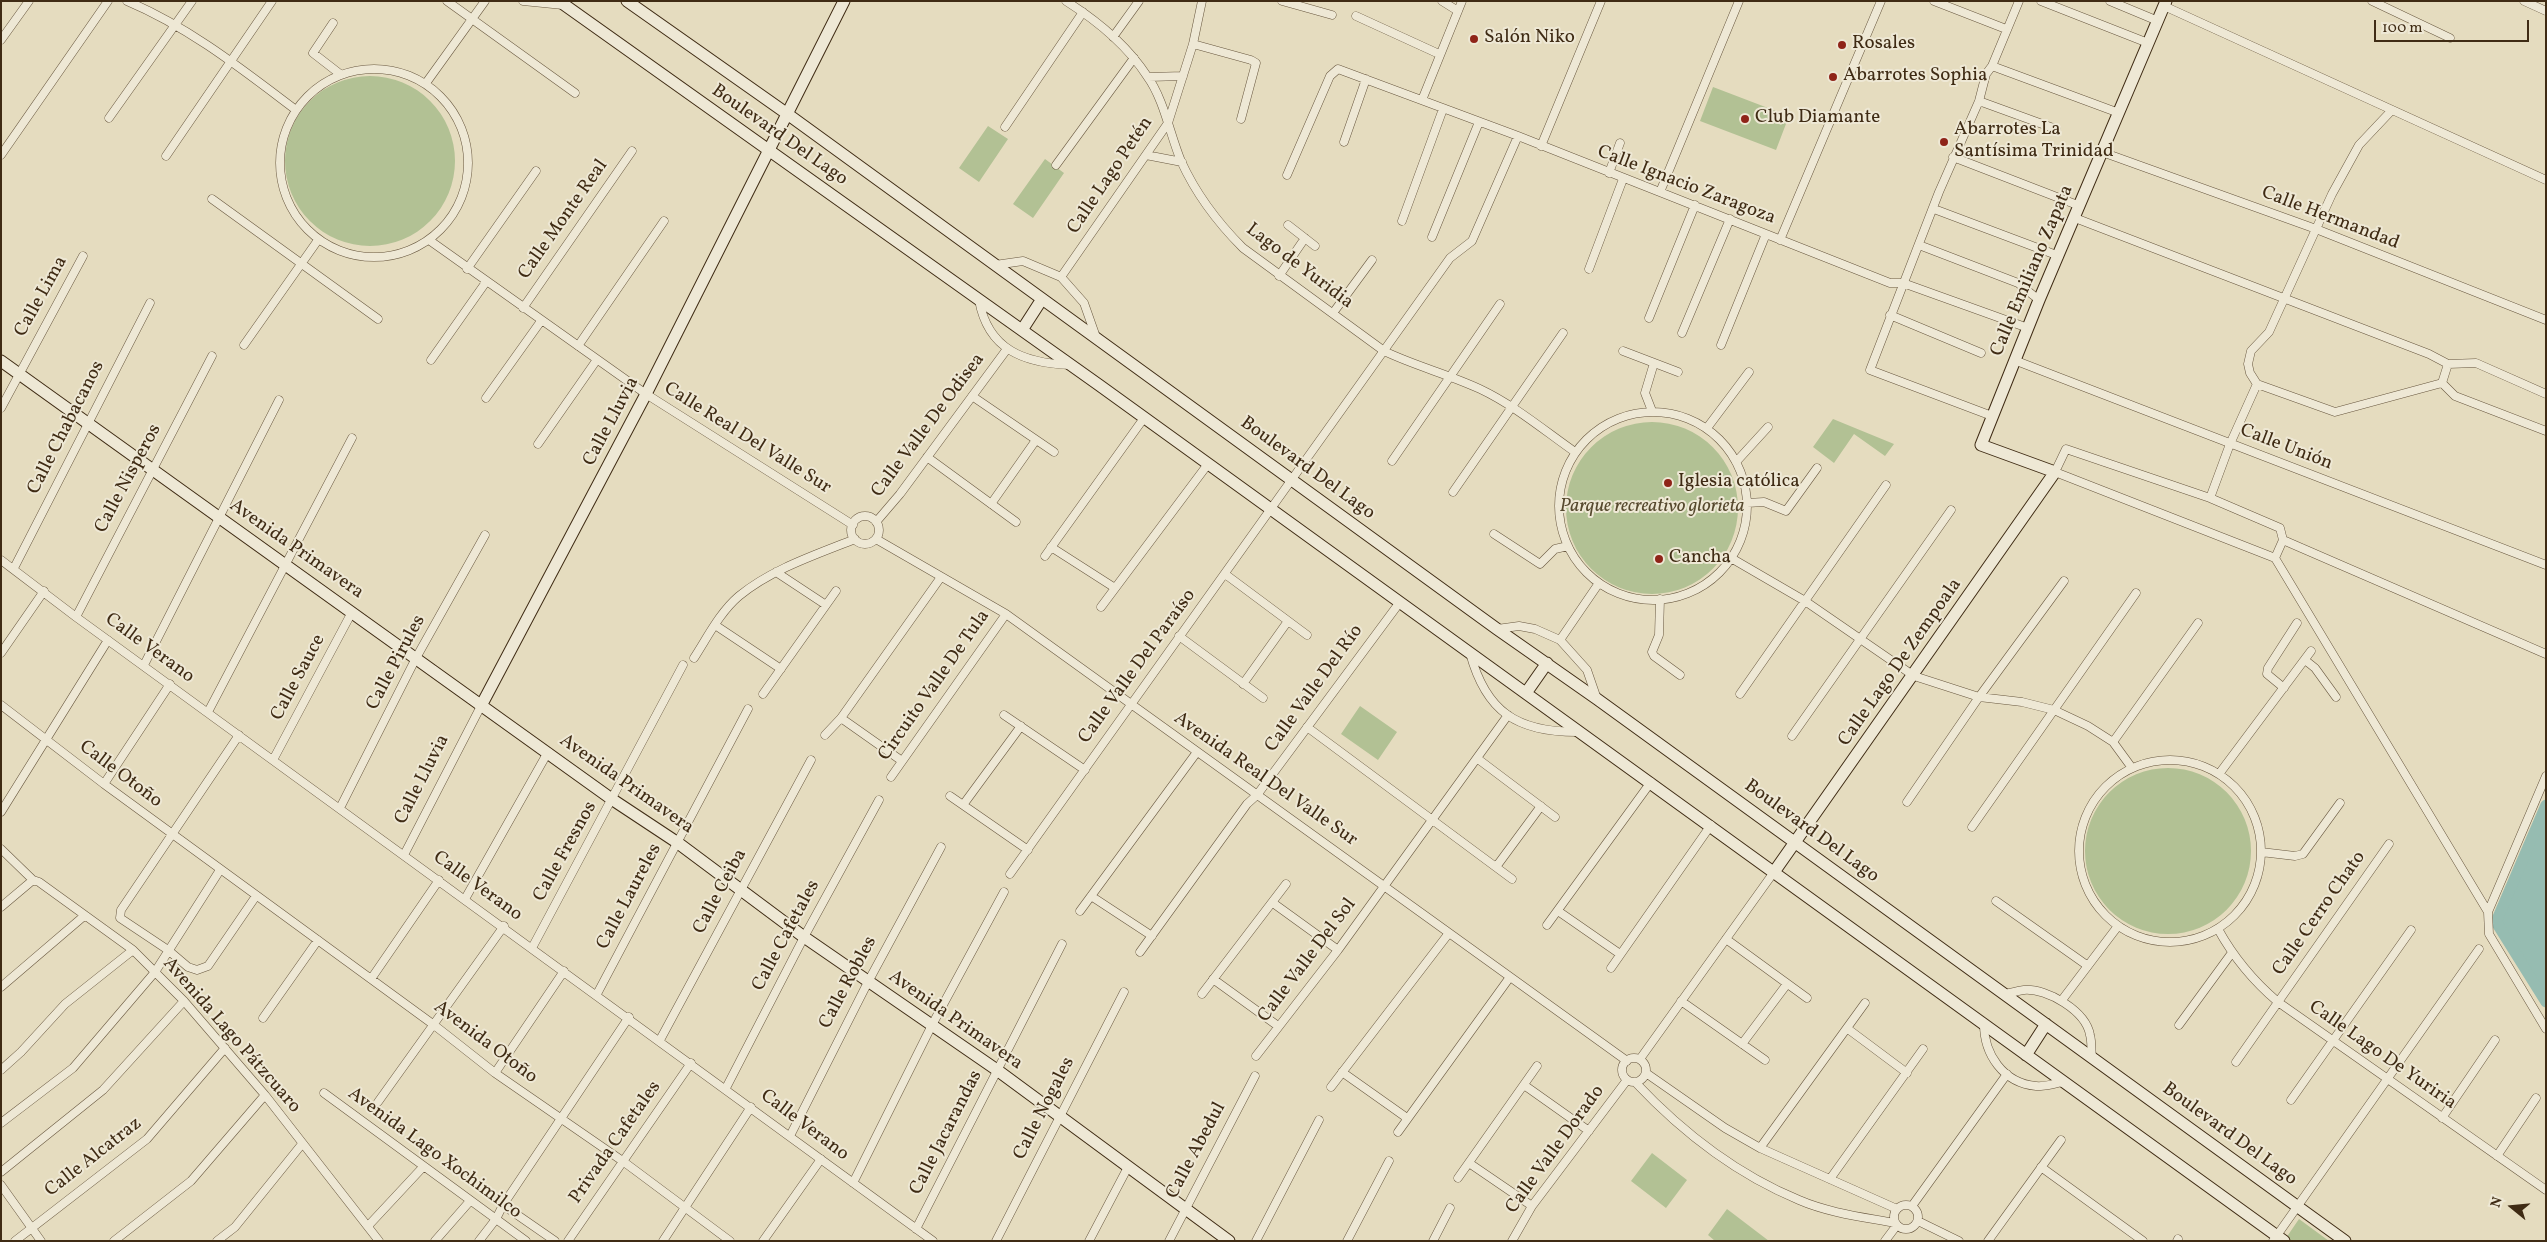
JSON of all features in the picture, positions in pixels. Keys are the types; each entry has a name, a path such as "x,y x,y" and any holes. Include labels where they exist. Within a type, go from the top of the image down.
{"street":[{"path":"1,40 29,1"},
{"path":"1,155 108,1"},
{"path":"127,1 175,25 231,60 296,110"},
{"path":"109,118 192,1"},
{"path":"166,156 272,1"},
{"path":"447,1 575,93"},
{"path":"426,83 485,1"},
{"path":"523,1 562,3"},
{"name":"Boulevard Del Lago","path":"627,1 786,113 1496,629 1597,699 2345,1241"},
{"name":"Calle Lluvia","path":"404,855 646,394 844,1"},
{"name":"Lago de Yuridia","path":"1066,1 1083,12 1113,37 1134,58 1149,77 1182,162 1206,204 1223,228 1243,248 1384,351 1410,363 1449,376 1482,390 1511,407 1575,452"},
{"path":"1113,37 1139,1"},
{"name":"Calle Lago Petén","path":"1061,278 1168,123 1193,44 1202,1"},
{"path":"1282,1 1332,15"},
{"path":"1442,1 1458,11"},
{"path":"1422,100 1462,1"},
{"path":"1541,146 1601,1"},
{"path":"1660,192 1739,1"},
{"path":"1780,240 1880,1"},
{"path":"1934,1 2006,29"},
{"path":"1992,416 1870,370 1953,157 1978,101 1986,74 1992,66 2019,1"},
{"path":"2041,1 2148,43"},
{"path":"2110,1 2158,21"},
{"path":"2372,1 2450,38"},
{"path":"2524,1 2546,12"},
{"name":"Boulevard Del Lago","path":"562,3 1022,330 1651,782 2278,1239"},
{"path":"2165,4 2546,180"},
{"name":"Calle Emiliano Zapata","path":"2056,472 1982,445 2014,360 2165,4"},
{"path":"1004,127 1083,12"},
{"path":"1356,16 1439,54"},
{"path":"333,24 313,53 340,74"},
{"path":"1193,44 1254,61 1256,64 1241,119"},
{"path":"1056,165 1134,58"},
{"path":"1992,66 2118,113"},
{"path":"369,68 399,71 426,83 444,98 457,117 466,138 469,161 466,184 459,205 446,224 429,240 412,250 393,256 373,258 354,256 335,250 318,240 296,216 288,202 281,179 280,155 285,131 296,110 315,89 340,74 369,68"},
{"name":"Calle Ignacio Zaragoza","path":"1287,175 1334,71 1338,69 1518,136 1890,283 1903,283 2028,328"},
{"path":"1149,77 1183,76"},
{"path":"1344,142 1366,79"},
{"path":"1978,101 2056,129"},
{"path":"1402,221 1443,108"},
{"path":"2392,110 2359,145 2316,229 2268,332 2251,351 2248,364 2250,373 2257,384 2335,412 2442,383"},
{"path":"1432,237 1479,122"},
{"name":"Calle Valle Del Paraíso","path":"1010,874 1450,258 1472,240 1518,136"},
{"path":"1609,173 1620,143"},
{"name":"Calle Monte Real","path":"523,308 632,151"},
{"name":"Calle Hermandad","path":"2102,152 2316,229 2546,320"},
{"path":"1146,155 1182,162"},
{"path":"1953,157 2080,206"},
{"path":"467,269 536,171"},
{"path":"1589,269 1623,179"},
{"path":"212,199 302,262 378,319"},
{"path":"1649,318 1695,205"},
{"path":"1934,209 2059,256"},
{"path":"2074,218 2429,354 2448,364 2476,363 2546,394"},
{"path":"1682,333 1730,219"},
{"path":"578,346 664,221"},
{"path":"1288,224 1315,246"},
{"path":"1721,345 1766,234"},
{"path":"1280,276 1305,238"},
{"path":"244,345 318,240"},
{"name":"Calle Real Del Valle Sur","path":"429,240 467,269 646,394 853,525"},
{"path":"1919,245 2018,283 2039,300"},
{"name":"Calle Lima","path":"1,408 83,256"},
{"path":"1333,313 1372,260"},
{"path":"995,265 1023,261 1061,278 1084,303 1096,337"},
{"path":"431,360 486,282"},
{"path":"1022,330 1042,299"},
{"name":"Boulevard Del Lago","path":"979,300 982,317 996,340 1007,349 1031,360 1070,365"},
{"name":"Calle Chabacanos","path":"14,568 150,303"},
{"path":"1392,461 1500,304"},
{"path":"1890,315 1981,353"},
{"path":"486,398 542,321"},
{"path":"1454,492 1563,333"},
{"name":"Calle Valle De Odisea","path":"876,522 1007,349"},
{"path":"1623,351 1678,372"},
{"name":"Calle Nisperos","path":"76,617 212,356"},
{"path":"538,444 596,360"},
{"name":"Calle Unión","path":"2014,360 2546,565"},
{"name":"Avenida Primavera","path":"1,361 482,704 613,800 678,843 804,937 996,1070 1229,1241"},
{"path":"1652,411 1645,393 1654,363"},
{"path":"2442,383 2448,364"},
{"path":"1707,428 1749,372"},
{"path":"2442,383 2454,396 2546,431"},
{"path":"2210,498 2230,444 2257,384"},
{"path":"972,396 1054,452"},
{"path":"144,665 279,400"},
{"path":"1652,411 1681,415 1707,428 1724,444 1736,462 1745,489 1746,503 1743,532 1731,558 1717,574 1700,587 1681,595 1660,600 1639,599 1599,583 1576,560 1568,546 1561,527 1559,508 1563,479 1575,452 1590,435 1609,422 1629,414 1652,411"},
{"path":"1045,556 1144,418"},
{"path":"1736,462 1768,427"},
{"path":"208,712 284,564 352,438"},
{"path":"991,504 1036,440"},
{"path":"2275,558 2283,540 2280,528 2210,498 2066,449 2056,472 2275,558 2488,912"},
{"path":"927,457 1016,522"},
{"path":"1101,607 1208,464"},
{"path":"1746,503 1764,502 1786,511 1817,468"},
{"name":"Calle Lago De Zempoala","path":"1774,872 2056,472"},
{"path":"1740,694 1886,484"},
{"path":"1792,736 1951,510"},
{"path":"694,658 715,625 738,597 776,572 855,539 865,544 876,539 879,528 876,522 864,516 853,525 855,539"},
{"path":"1494,534 1540,564 1555,549 1568,546"},
{"name":"Calle Pirules","path":"340,808 416,658 485,535"},
{"name":"Avenida Real Del Valle Sur","path":"876,539 1006,614 1257,795 1386,885 1449,933 1627,1060"},
{"path":"2283,540 2546,654"},
{"path":"1051,547 1115,588"},
{"path":"1731,558 1805,601 1914,676 1979,697 2022,702 2054,710 2088,726 2113,742 2132,768"},
{"name":"Calle Verano","path":"1,560 76,617 629,1017 933,1241"},
{"path":"776,572 826,605"},
{"path":"1225,574 1307,635"},
{"path":"825,736 840,718 941,577"},
{"path":"1907,802 1979,697 2064,581"},
{"path":"1560,640 1599,583"},
{"path":"1,652 44,591"},
{"path":"762,694 836,591"},
{"path":"1972,827 2136,593"},
{"path":"1660,600 1659,635 1652,652 1654,656 1680,675"},
{"name":"Calle Valle Del Río","path":"1140,952 1247,804 1257,795 1400,602"},
{"name":"Calle Sauce","path":"274,760 352,612"},
{"name":"Circuito Valle De Tula","path":"891,777 1006,614"},
{"path":"1243,684 1288,621"},
{"path":"2113,742 2198,623"},
{"path":"2284,688 2267,674 2268,668 2297,623"},
{"path":"715,625 780,669"},
{"path":"1496,629 1519,626 1535,629 1560,640 1587,670 1597,699"},
{"path":"1179,636 1263,698"},
{"path":"1,812 108,640"},
{"path":"2219,774 2311,651"},
{"path":"1470,653 1477,678 1491,700 1508,716 1550,732 1580,732"},
{"path":"2305,660 2316,668 2336,697"},
{"path":"1526,693 1547,663"},
{"name":"Calle Fresnos","path":"532,948 613,800 683,665"},
{"path":"104,784 170,684"},
{"name":"Calle Otoño","path":"1,705 220,870"},
{"name":"Calle Laureles","path":"597,994 748,709"},
{"path":"1004,714 1084,770"},
{"name":"Calle Valle Del Sol","path":"1256,1056 1338,950 1508,716"},
{"path":"840,718 902,761"},
{"path":"963,805 1021,726"},
{"path":"1307,727 1512,879"},
{"path":"239,735 174,835 121,910 120,918 167,953 188,967 197,970 208,966 256,896"},
{"path":"465,900 548,752"},
{"path":"1080,911 1197,752"},
{"path":"1478,759 1555,817"},
{"name":"Calle Ceiba","path":"660,1040 740,888 811,760"},
{"path":"2167,760 2203,766 2219,774 2245,799 2254,816 2259,833 2261,852 2258,874 2249,896 2235,914 2218,929 2192,939 2178,942 2157,941 2137,936 2118,926 2101,910 2088,890 2081,867 2080,843 2085,820 2096,799 2112,781 2132,768 2149,762 2167,760"},
{"path":"2546,776 2488,912 2489,934 2546,1029"},
{"path":"1548,925 1651,782"},
{"path":"950,796 1028,850"},
{"name":"Calle Cafetales","path":"726,1088 804,937 879,800"},
{"path":"2261,852 2296,856 2303,854 2340,803"},
{"path":"1496,867 1541,806"},
{"path":"1611,968 1711,826"},
{"name":"Calle Cerro Chato","path":"2236,1062 2389,844"},
{"name":"Calle Robles","path":"790,1136 868,982 941,847"},
{"name":"Avenida Lago Pátzcuaro","path":"1,849 33,880 39,882 133,950 184,1001 265,1095 379,1241"},
{"path":"1,1123 73,1068 155,972 220,870"},
{"name":"Avenida Otoño","path":"220,870 434,1025 495,1073 624,1162 730,1241"},
{"path":"1640,1059 1774,872"},
{"path":"1,906 33,880"},
{"path":"371,979 440,880"},
{"path":"1202,994 1286,884"},
{"path":"853,1183 932,1025 1004,892"},
{"path":"1091,896 1152,936"},
{"path":"1996,901 2088,966"},
{"path":"1273,903 1338,950"},
{"path":"1558,910 1620,954"},
{"path":"1,987 84,916"},
{"path":"378,1102 504,926"},
{"path":"2062,1000 2118,926"},
{"name":"Calle Lago De Yuriria","path":"2218,929 2231,954 2250,978 2278,1002 2546,1190"},
{"path":"2291,1100 2411,930"},
{"path":"1331,1087 1449,933"},
{"path":"263,1018 318,940"},
{"path":"1726,940 1806,998"},
{"name":"Calle Jacarandas","path":"916,1229 1062,944"},
{"path":"2278,1239 2297,1206 2479,949"},
{"path":"1,1070 21,1052 65,1004 133,950"},
{"path":"2179,1025 2231,954"},
{"path":"495,1073 564,971"},
{"path":"1398,1132 1510,977"},
{"path":"1213,979 1278,1026"},
{"path":"1742,1044 1787,984"},
{"path":"2005,994 2024,990 2040,992 2062,1000 2082,1018 2090,1033 2092,1058"},
{"name":"Calle Nogales","path":"996,1241 1124,992"},
{"path":"1,1172 103,1090 184,1001"},
{"path":"1681,1001 1765,1060"},
{"path":"1760,1148 1865,1003"},
{"path":"479,1241 496,1219 503,1205 560,1118 629,1017"},
{"path":"1984,1024 1984,1040 1987,1049 1999,1068 2007,1074 2017,1081 2035,1086 2062,1082"},
{"path":"2026,1055 2046,1024"},
{"path":"1848,1029 1907,1073"},
{"path":"2442,1118 2495,1040"},
{"name":"Calle Alcatraz","path":"15,1241 147,1140 225,1048"},
{"path":"1830,1179 1907,1073 1922,1048"},
{"path":"1640,1059 1627,1060 1623,1066 1623,1074 1626,1080 1635,1082 1658,1106 1730,1163 1799,1200 1838,1213 1896,1224 1906,1230 1911,1229 1918,1221"},
{"path":"1640,1059 1644,1063 1646,1073 1725,1128 1760,1148 1897,1209"},
{"name":"Privada Cafetales","path":"568,1241 691,1063"},
{"path":"1458,1178 1537,1066"},
{"path":"1342,1072 1407,1118"},
{"path":"1635,1082 1642,1079 1646,1073"},
{"path":"1912,1206 2007,1074"},
{"name":"Calle Abedul","path":"1169,1241 1255,1076"},
{"name":"Calle Valle Dorado","path":"1512,1240 1532,1206 1626,1080"},
{"path":"1524,1085 1589,1132"},
{"name":"Avenida Lago Xochimilco","path":"324,1093 422,1167 526,1241"},
{"path":"114,1241 191,1181 265,1095"},
{"path":"2497,1156 2536,1098"},
{"path":"663,1241 752,1108"},
{"path":"1256,1241 1319,1120"},
{"path":"1988,1241 2060,1140"},
{"path":"217,1241 235,1227 302,1144"},
{"path":"763,1241 821,1159"},
{"path":"1347,1241 1389,1161"},
{"path":"1470,1163 1532,1206"},
{"path":"1089,1241 1128,1166"},
{"path":"368,1226 422,1167"},
{"path":"2041,1167 2143,1241"},
{"path":"1,1185 41,1241"},
{"path":"435,1241 470,1201"},
{"path":"503,1205 555,1241"},
{"path":"1886,1241 1896,1224 1894,1216 1897,1209 1901,1206 1912,1206 1916,1210 1918,1221"},
{"path":"1432,1241 1450,1208"},
{"path":"1918,1221 1959,1241"}],"green space":[{"path":"378,76 403,82 424,95 436,107 452,136 455,161 454,178 449,194 436,215 424,227 395,243 362,246 337,240 316,227 304,215 288,186 285,153 291,128 304,107 316,95 345,79"},
{"name":"Club Diamante","path":"1713,87 1789,116 1776,150 1700,121"},
{"path":"988,126 1008,139 979,182 959,168"},
{"path":"1045,159 1064,173 1033,218 1013,204"},
{"path":"1833,419 1894,444 1885,456 1854,434 1834,463 1813,447"},
{"name":"Parque recreativo glorieta","path":"1660,422 1677,425 1693,432 1707,441 1719,453 1735,483 1738,508 1737,525 1732,541 1719,563 1707,575 1677,591 1644,594 1627,591 1611,584 1597,575 1585,563 1569,533 1566,500 1569,483 1576,467 1585,453 1597,441 1627,425"},
{"path":"1360,706 1397,732 1378,760 1341,734"},
{"path":"2176,768 2200,774 2227,792 2245,819 2250,835 2250,867 2245,883 2227,910 2214,920 2192,931 2160,934 2136,928 2115,915 2104,904 2088,875 2085,843 2091,819 2104,798 2115,787 2144,771"},
{"path":"1652,1153 1687,1180 1666,1208 1631,1181"},
{"path":"1727,1209 1769,1241 1715,1241 1708,1235"},
{"path":"2299,1219 2329,1241 2290,1241 2286,1238"}],"water":[{"path":"2546,810 2546,1002 2496,922"}],"waterway":[{"path":"2546,805 2496,922 2546,1002"}],"place":[{"name":"Salón Niko","path":"1474,39"},
{"name":"Rosales","path":"1842,45"},
{"name":"Abarrotes Sophia","path":"1833,77"},
{"name":"Club Diamante","path":"1745,119"},
{"name":"Abarrotes La Santísima Trinidad","path":"1944,142"},
{"name":"Iglesia católica","path":"1668,483"},
{"name":"Cancha","path":"1659,559"}]}
